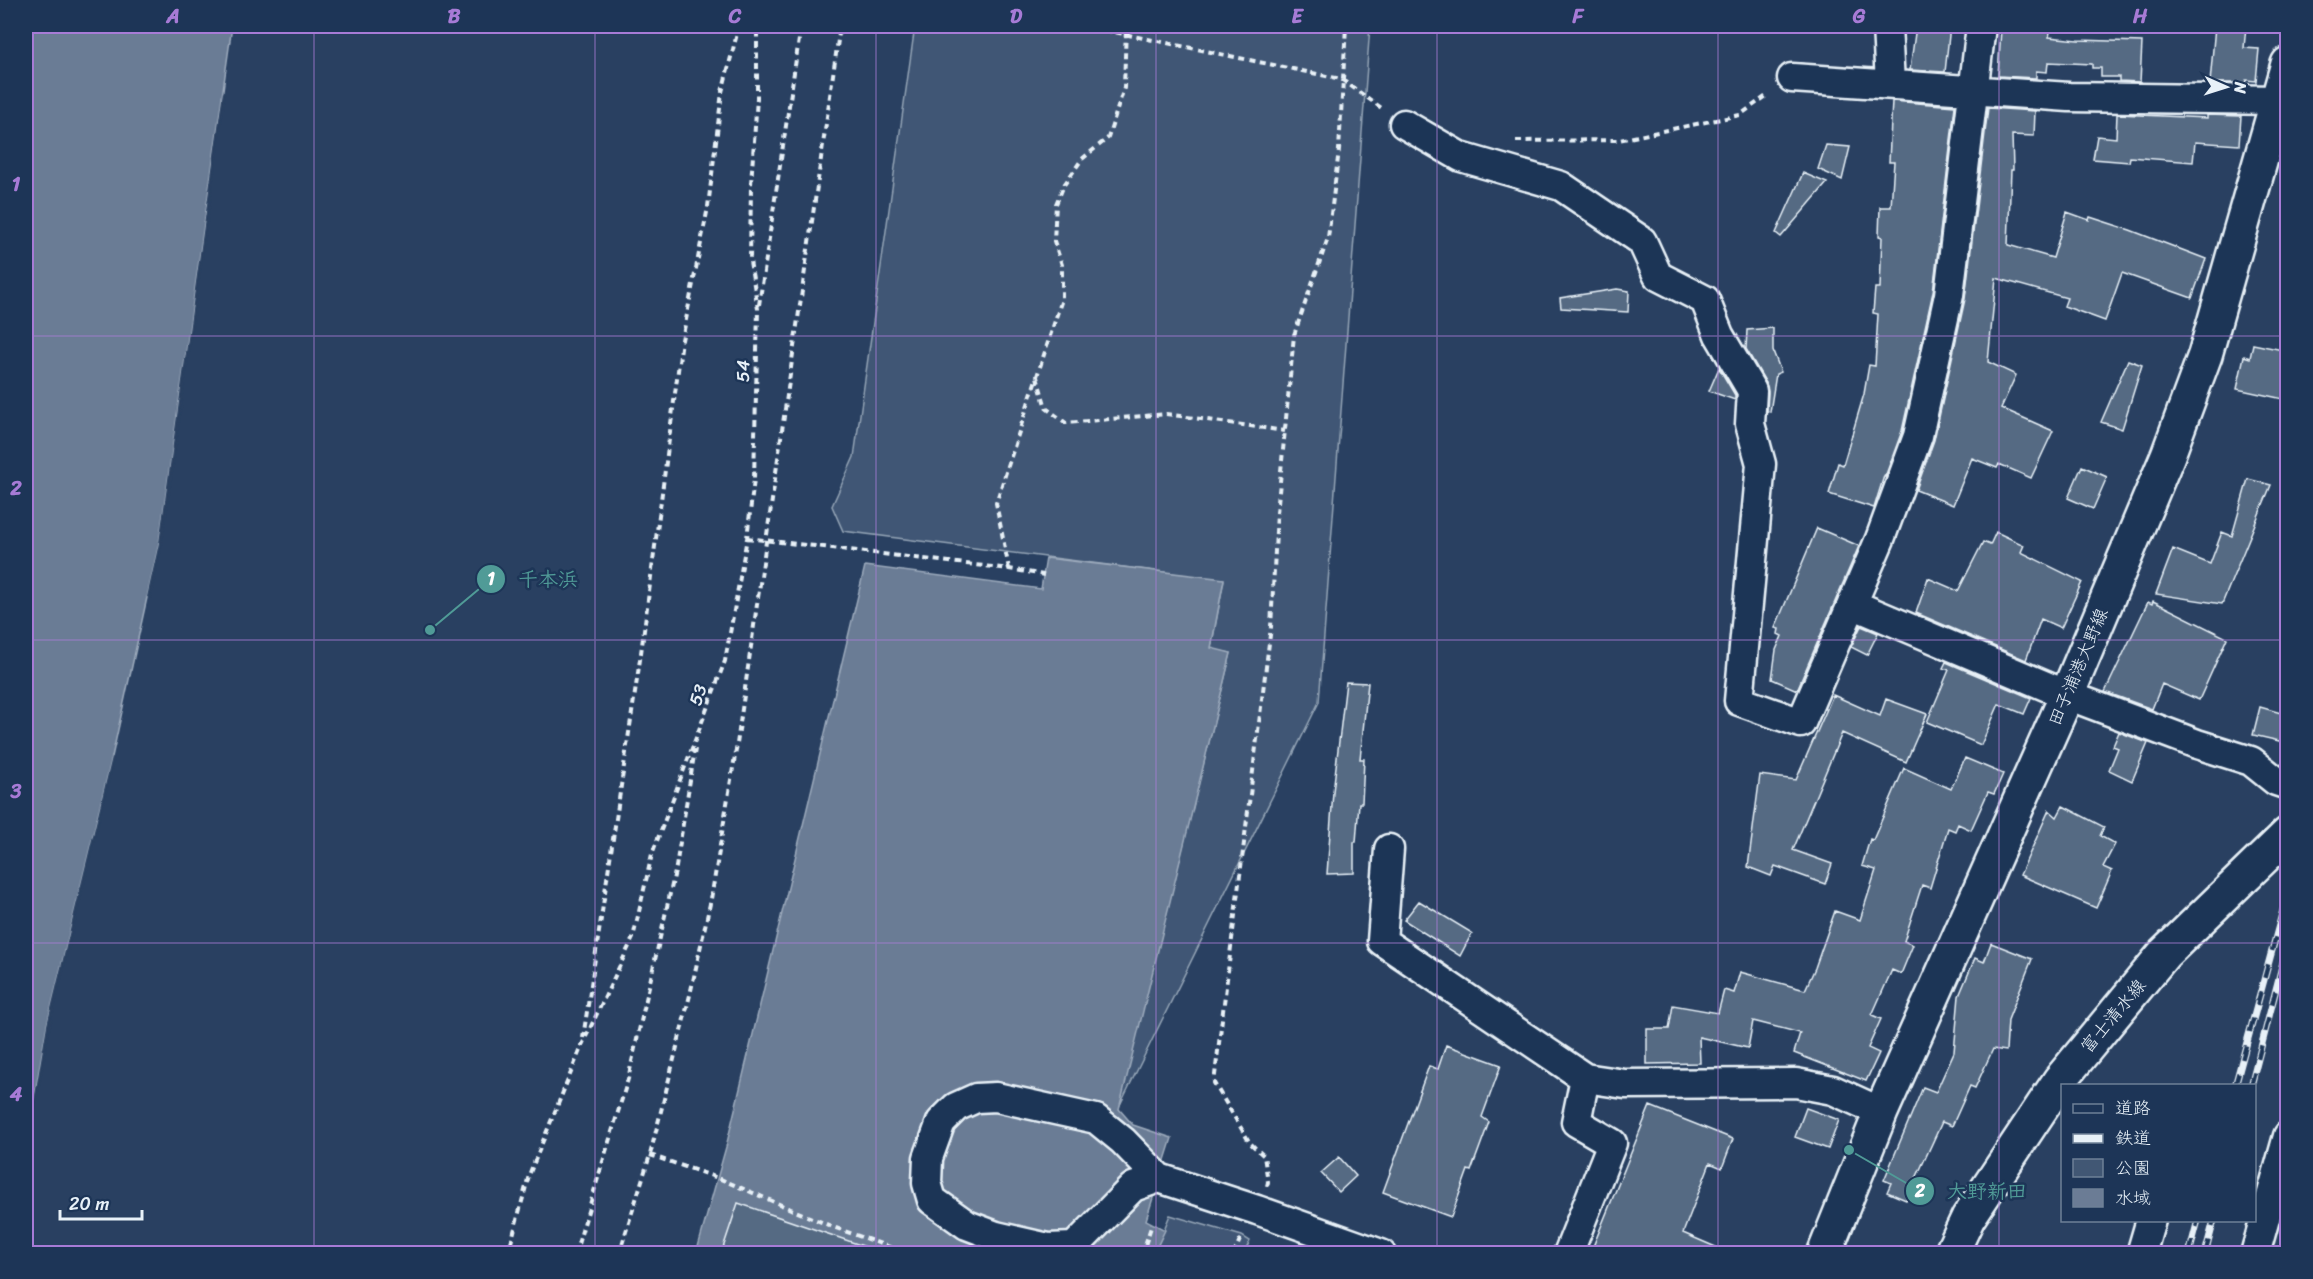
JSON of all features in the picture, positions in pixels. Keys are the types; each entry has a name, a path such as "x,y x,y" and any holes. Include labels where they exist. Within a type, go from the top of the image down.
{"main road":[{"name":"田子浦港大野線","path":"1824,1254 1881,1112 2067,695 2168,454 2205,355 2288,64"},
{"name":"富士清水線","path":"1951,1254 1968,1218 2060,1080 2164,954 2288,834"}],"street":[{"path":"1887,26 1890,84"},
{"path":"1404,124 1461,156 1561,186 1642,241 1658,276 1705,300 1719,335 1752,391 1750,424 1761,464 1739,701 1801,723 1880,539 1918,436 1949,296 1981,26"},
{"path":"1792,78 2069,97 2278,100"},
{"path":"1852,604 2067,695 2197,744 2251,761 2276,781 2288,785"},
{"path":"1389,849 1382,941 1585,1078 1625,1084 1796,1083 1833,1090 1881,1112"},
{"path":"1568,1254 1612,1143 1576,1122 1585,1078"},
{"path":"1159,1178 1133,1187 1074,1247 1048,1248 996,1236 966,1225 932,1200 927,1183 928,1158 941,1122 956,1107 976,1098 996,1096 1096,1119 1123,1141 1159,1178 1381,1254"},
{"path":"2255,1254 2288,1136"},
{"path":"2141,1254 2151,1222"}],"path":[{"path":"508,1254 529,1175 583,1043 639,665 682,340 708,207 722,92 739,26"},
{"name":"54","path":"747,538 754,479 758,309 750,261 758,26"},
{"path":"758,309 801,26"},
{"path":"619,1254 650,1155 690,995 711,899 767,542 840,26"},
{"path":"1085,26 1341,79 1404,124"},
{"path":"1009,569 996,503 1062,299 1062,265 1054,241 1056,204 1064,185 1082,159 1108,138 1124,88 1126,26"},
{"path":"1265,1192 1268,1182 1264,1156 1250,1143 1214,1083 1271,627 1277,513 1294,335 1328,238 1339,150 1341,79 1346,26"},
{"path":"1514,141 1526,143 1619,140 1740,115 1792,78"},
{"path":"1037,375 1046,408 1066,423 1166,414 1285,431"},
{"path":"747,538 1044,575"},
{"name":"53","path":"583,1043 633,938 652,854 725,661 747,538"},
{"path":"575,1254 638,1039 676,867 696,739"},
{"path":"650,1155 718,1178 833,1227 909,1254"},
{"path":"1142,1254 1152,1224"},
{"path":"1234,1254 1248,1228"}],"green space":[{"path":"915,26 1370,26 1319,702 1118,1109 1231,653 1211,649 1224,580 843,531 832,506 854,457"},
{"path":"1170,1215 1242,1236 1250,1241 1244,1253 1154,1254"}],"water":[{"path":"26,26 232,26 159,543 112,757 47,1025 26,1145"},
{"path":"1046,558 1224,579 1211,648 1231,653 1119,1109 1133,1125 1172,1138 1146,1220 1165,1230 1154,1253 696,1254 726,1147 865,566 1041,589"}],"pier":[{"path":"223,92 225,94 162,544 150,598 147,597 159,543"},
{"path":"112,757 114,758 50,1025 26,1148 47,1025"}],"building":[{"path":"1916,26 1950,26 1945,72 1910,70"},
{"path":"2215,26 2246,26 2244,48 2259,49 2256,81 2210,83"},
{"path":"2001,29 2050,32 2049,37 2078,40 2142,42 2140,82 2119,81 2119,77 2101,77 2101,68 2092,68 2092,64 2048,62 2047,72 2036,71 2036,78 1998,76"},
{"path":"1892,101 1955,106 1933,292 1902,431 1874,508 1829,494 1838,463 1843,465 1864,394 1869,365 1875,366 1878,314 1873,313 1875,288 1880,288 1882,237 1879,236 1880,207 1891,207 1894,162 1889,162"},
{"path":"1988,108 2035,111 2034,136 2012,135 2013,170 2011,170 2008,245 2053,258 2067,212 2130,230 2206,259 2192,298 2122,273 2105,321 2064,306 2067,298 1996,278 1988,362 2016,375 2001,408 2053,431 2031,478 1999,464 1997,468 1972,458 1953,505 1916,490 1934,440 1965,299"},
{"path":"2117,114 2207,118 2207,115 2241,116 2239,145 2195,142 2193,162 2130,157 2129,162 2093,159 2097,136 2116,138"},
{"path":"1826,145 1850,147 1842,180 1818,169"},
{"path":"1803,173 1827,183 1781,237 1776,233"},
{"path":"1617,289 1629,291 1628,312 1561,308 1560,298"},
{"path":"1773,328 1773,351 1781,372 1776,374 1770,412 1767,411 1766,383 1746,349 1747,330"},
{"path":"2253,344 2288,351 2288,400 2237,389 2244,356 2250,358"},
{"path":"2128,360 2142,365 2122,429 2101,422"},
{"path":"1719,368 1735,395 1735,400 1709,391"},
{"path":"2082,466 2107,477 2093,509 2068,498"},
{"path":"2248,479 2271,485 2222,604 2156,594 2173,549 2210,564 2222,532 2232,536"},
{"path":"1817,528 1859,546 1797,690 1772,679 1776,650 1782,636 1778,634 1779,629 1775,628"},
{"path":"1996,532 2024,545 2021,552 2082,582 2061,628 2041,619 2026,660 1916,613 1928,578 1958,591 1983,542 1990,545"},
{"path":"2153,601 2227,638 2199,700 2162,684 2152,709 2105,692 2148,602 2152,604"},
{"path":"1861,626 1878,633 1867,655 1851,647"},
{"path":"1946,662 2031,698 2024,714 1999,704 1981,745 1927,722 1949,670 1943,668"},
{"path":"1346,682 1368,683 1360,759 1364,759 1362,803 1359,803 1356,842 1354,842 1354,873 1327,874 1333,792"},
{"path":"1833,695 1880,716 1886,699 1927,714 1906,762 1842,733 1793,850 1832,864 1825,884 1775,866 1771,876 1748,867 1760,775 1796,780"},
{"path":"2260,707 2288,715 2288,743 2253,735"},
{"path":"2119,732 2148,743 2132,781 2109,770 2118,748 2113,746"},
{"path":"1965,758 2003,774 1994,794 1988,792 1971,830 1958,824 1955,831 1948,828 1930,888 1922,885 1904,941 1913,945 1901,974 1892,970 1872,1015 1881,1019 1868,1048 1879,1053 1866,1081 1794,1053 1800,1033 1753,1021 1748,1048 1699,1037 1700,1063 1647,1064 1647,1029 1669,1029 1673,1005 1718,1013 1724,990 1734,993 1740,972 1805,990 1835,911 1860,920 1876,870 1862,866 1870,839 1873,840 1904,768 1951,789"},
{"path":"2063,806 2104,827 2100,836 2115,844 2103,867 2112,871 2096,908 2020,875 2049,810 2057,817"},
{"path":"1419,901 1472,933 1460,956 1404,920"},
{"path":"1991,943 2032,959 2008,1020 2006,1051 1993,1049 1975,1088 1970,1086 1952,1126 1942,1122 1906,1200 1887,1192 1891,1183 1884,1180 1923,1087 1936,1092 1954,1052 1959,996 1975,958 1984,962"},
{"path":"1446,1045 1501,1065 1482,1117 1489,1122 1451,1217 1383,1192 1429,1066 1438,1069"},
{"path":"1650,1106 1733,1139 1722,1168 1710,1163 1683,1233 1732,1254 1590,1254"},
{"path":"1806,1108 1839,1120 1828,1149 1795,1137"},
{"path":"1339,1157 1356,1176 1339,1192 1321,1173"},
{"path":"738,1203 875,1250 875,1254 721,1254"}],"railway":[{"path":"2236,1084 2288,892"},
{"path":"2252,1084 2288,943"},
{"path":"2189,1254 2197,1222"},
{"path":"2205,1254 2213,1222"}],"place":[{"name":"千本浜","path":"430,630"},
{"name":"大野新田","path":"1849,1150"}]}
